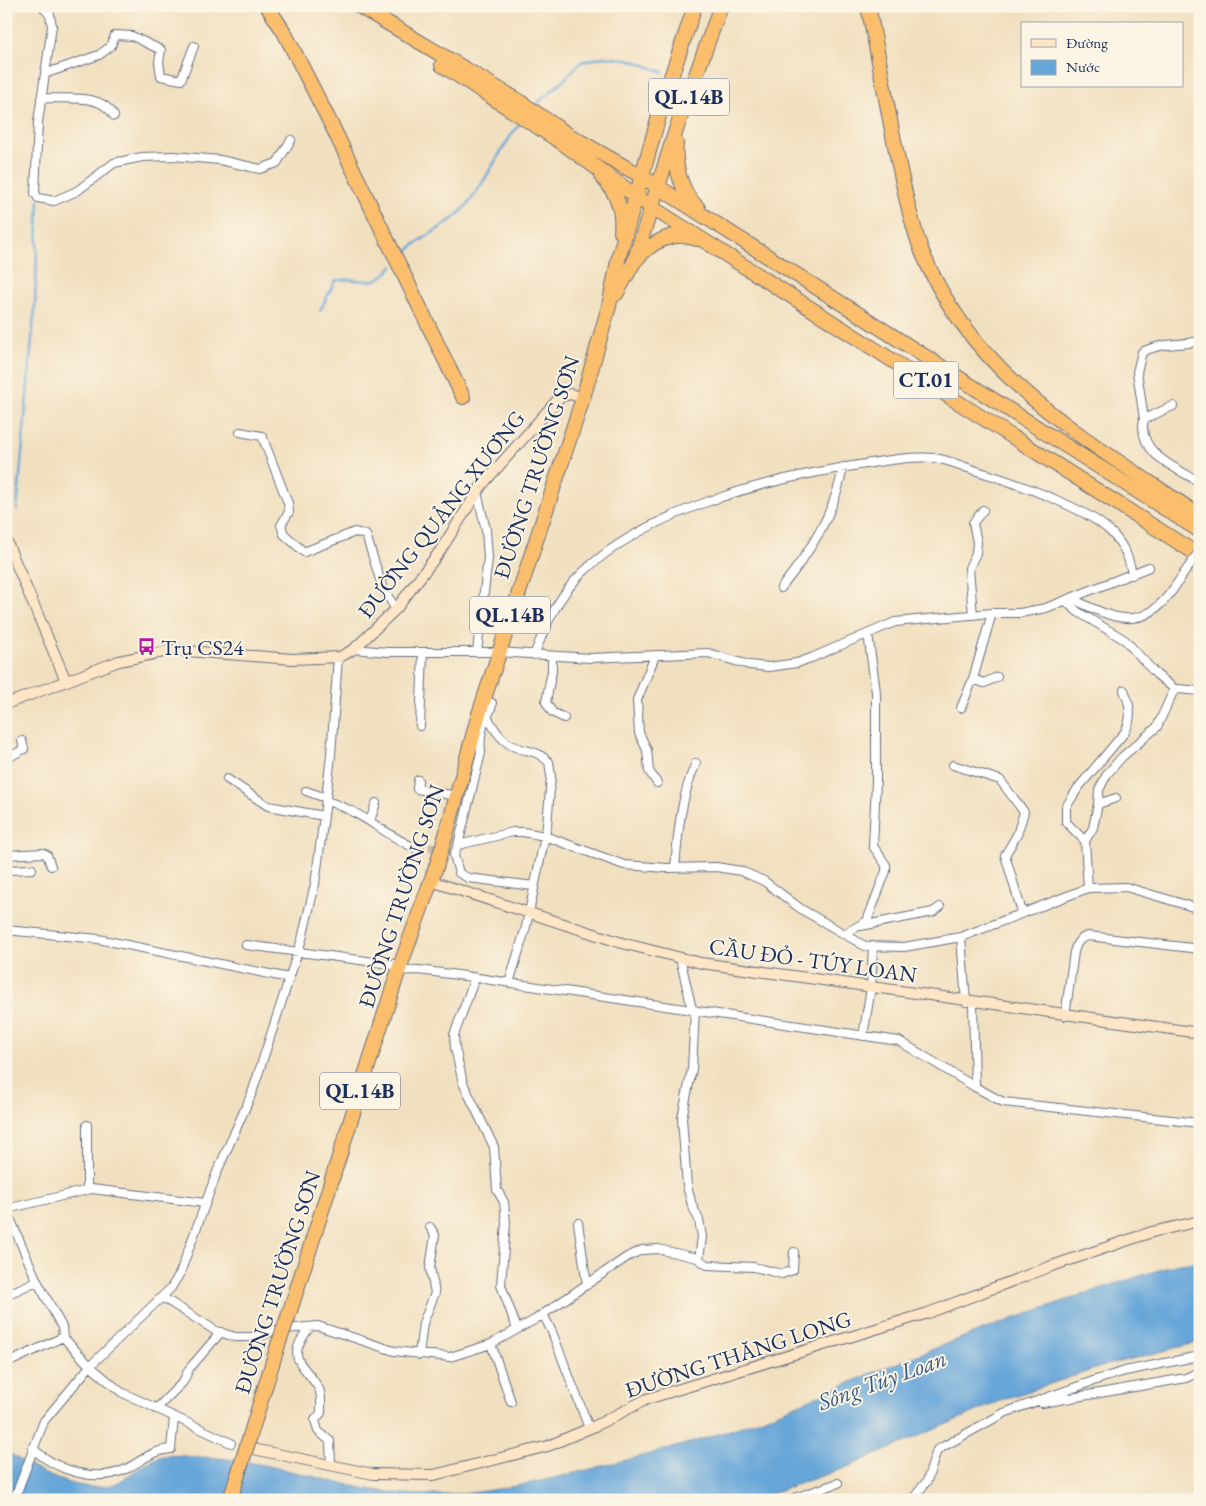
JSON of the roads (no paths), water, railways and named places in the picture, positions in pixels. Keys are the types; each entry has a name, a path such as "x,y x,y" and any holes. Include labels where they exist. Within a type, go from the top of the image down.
{"highway":[{"path":"267,6 284,32 386,236 462,394"},
{"path":"359,6 391,27 406,41 514,105 594,169 611,187 617,197 622,216 619,256"},
{"name":"ĐƯỜNG TRƯỜNG SƠN","path":"230,1500 252,1443 278,1345 398,972 436,867 499,652 583,398 609,306 619,256 636,194 665,95 695,6"},
{"name":"ĐƯỜNG TRƯỜNG SƠN","path":"609,306 634,262 657,188 721,6"},
{"path":"868,6 909,211 921,249 937,285 979,347 1031,400 1200,516"},
{"path":"686,104 677,134 675,156 684,189 691,202 707,216 747,244"},
{"path":"537,122 642,176 657,188"},
{"path":"561,142 636,194 651,207"},
{"name":"CT.01","path":"657,188 1200,531"},
{"name":"CT.01","path":"651,207 1200,556"},
{"path":"634,262 646,248 660,240 678,235 691,237 736,260"}],"street":[{"path":"42,6 50,15 52,26 47,73 41,98 36,150 35,193 38,198 54,201 77,191 114,163 142,156 173,156 220,160 260,169 277,163 291,140"},
{"path":"47,73 99,55 111,46 116,35 132,36 161,50 159,62 161,76 181,80 194,46"},
{"path":"41,98 90,99 109,107 114,116"},
{"path":"1200,341 1186,344 1155,345 1142,352 1137,372 1144,419 1143,429 1152,453 1200,482"},
{"name":"ĐƯỜNG QUẢNG XƯƠNG","path":"6,704 119,661 173,650 293,659 338,657 354,649 396,609 440,551 477,492 560,397 570,394 583,398"},
{"path":"1144,419 1173,406"},
{"path":"240,432 262,436 267,444 288,503 289,512 281,525 284,534 304,552 355,532 366,535 383,589 396,609"},
{"path":"534,655 552,611 568,588 590,566 623,542 650,527 701,505 776,481 843,467 897,459 933,458 950,461 1007,479 1088,514 1099,521 1128,553 1132,575"},
{"path":"781,588 812,546 827,518 840,487 843,467"},
{"path":"477,492 486,530 488,558 477,652"},
{"path":"973,615 969,568 976,553 977,542 973,523 983,510"},
{"path":"6,540 66,681"},
{"path":"1070,600 1119,616 1142,617 1160,606 1200,550"},
{"path":"354,649 422,652 499,652 552,656 655,656 708,653 749,665 769,667 804,661 895,622 992,613 1020,613 1070,600 1149,567"},
{"path":"1070,600 1078,612 1125,640 1156,674 1176,690 1200,691"},
{"path":"961,708 992,613"},
{"path":"844,934 867,921 886,871 886,865 873,846 876,781 876,692 868,634"},
{"path":"420,726 422,652"},
{"path":"552,656 552,671 546,702 552,712 564,718"},
{"path":"655,656 637,700 639,732 647,750 649,771 657,783"},
{"path":"14,1500 44,1421 90,1366 171,1288 180,1273 205,1203 252,1093 298,953 316,884 332,756 338,657"},
{"path":"972,679 984,683 998,677"},
{"path":"1085,841 1066,822 1066,807 1078,788 1125,732 1130,723 1131,711 1124,690"},
{"path":"1088,888 1085,841 1094,828 1099,790 1107,774 1122,757 1158,728 1170,697 1176,690"},
{"path":"484,700 492,703 491,713 485,719 480,745 481,752 454,855 459,873 468,878 534,886"},
{"path":"485,719 511,746 538,752 549,762 551,776 545,836 526,926 508,983"},
{"path":"6,759 24,749 22,741"},
{"path":"675,868 683,803 696,763"},
{"path":"953,765 1002,782 1024,812 1017,836 1005,855 1022,912"},
{"path":"227,779 268,806 324,816"},
{"path":"418,780 417,789 457,796"},
{"path":"306,791 341,805 370,820 404,843 417,848"},
{"path":"1098,804 1116,798"},
{"path":"370,820 376,803"},
{"path":"458,845 513,832 545,836 624,865 675,868 716,866 740,871 764,882 801,909 865,946 904,947 961,937 1088,888 1126,887 1152,893 1200,909"},
{"path":"6,855 43,853 47,855 51,866"},
{"path":"6,870 32,869"},
{"name":"CẦU ĐỎ - TÚY LOAN","path":"431,881 622,943 701,963 1065,1016 1200,1033"},
{"path":"860,926 918,916 934,912 940,907"},
{"path":"6,930 98,939 289,978"},
{"path":"1065,1016 1074,952 1077,942 1081,938 1089,936 1200,949"},
{"path":"961,937 969,1002 974,1087"},
{"path":"246,945 394,964 395,971 398,972 418,970 899,1041 974,1087 1003,1102 1200,1123"},
{"path":"863,1036 871,988 874,946"},
{"path":"680,958 693,1010 692,1068 682,1118 687,1186 692,1205 699,1220 702,1237 699,1259"},
{"path":"475,978 454,1035 455,1048 463,1083 494,1147 497,1190 504,1202 506,1223 501,1285 517,1329"},
{"path":"87,1125 87,1190"},
{"path":"205,1203 108,1190 87,1190 6,1209 37,1282 62,1327 63,1337 90,1366 121,1392 231,1443"},
{"name":"ĐƯỜNG THĂNG LONG","path":"252,1443 331,1466 373,1474 434,1475 548,1446 647,1399 928,1313 1049,1267 1152,1232 1200,1221"},
{"path":"578,1223 587,1285"},
{"path":"419,1355 423,1323 435,1293 430,1268 435,1235 430,1227"},
{"path":"162,1297 221,1332 235,1336 257,1336 275,1330 318,1326 394,1351 450,1358 491,1344 543,1314 627,1257 642,1250 658,1249 699,1259 707,1265 754,1267 782,1274 793,1270 794,1252"},
{"path":"6,1295 37,1282"},
{"path":"543,1314 552,1332 589,1428"},
{"path":"310,1327 302,1337 298,1350 299,1364 320,1390 321,1413 315,1420 318,1431 330,1441 331,1466"},
{"path":"156,1409 183,1382 189,1369 221,1332"},
{"path":"14,1360 63,1337"},
{"path":"491,1344 511,1402"},
{"path":"912,1500 927,1481 937,1450 999,1415 1114,1374 1200,1356"},
{"path":"1035,1403 1062,1401 1186,1378 1200,1371"},
{"path":"31,1452 45,1460 72,1470 98,1476 110,1475 128,1468 152,1452 171,1449 174,1418"},
{"path":"789,1500 838,1483"}],"water":[{"name":"Sông Túy Loan","path":"1200,1262 1200,1342 1107,1365 1005,1399 845,1468 751,1500 6,1500 6,1450 16,1458 43,1473 87,1487 101,1487 114,1484 157,1458 172,1455 229,1459 373,1490 402,1494 469,1493 527,1484 713,1436 774,1414 1009,1320 1178,1264"}],"waterway":[{"path":"535,105 563,81 581,62 603,57 628,59 663,72"},
{"path":"702,87 721,91"},
{"path":"400,258 416,244 451,220 467,205 507,141 522,121"},
{"path":"17,510 35,305 39,200"},
{"path":"320,311 335,281 344,279 372,281 378,279 393,266"}],"tunnel":[{"path":"417,849 458,845"}],"place":[{"name":"Trụ CS24","path":"147,647"}]}
